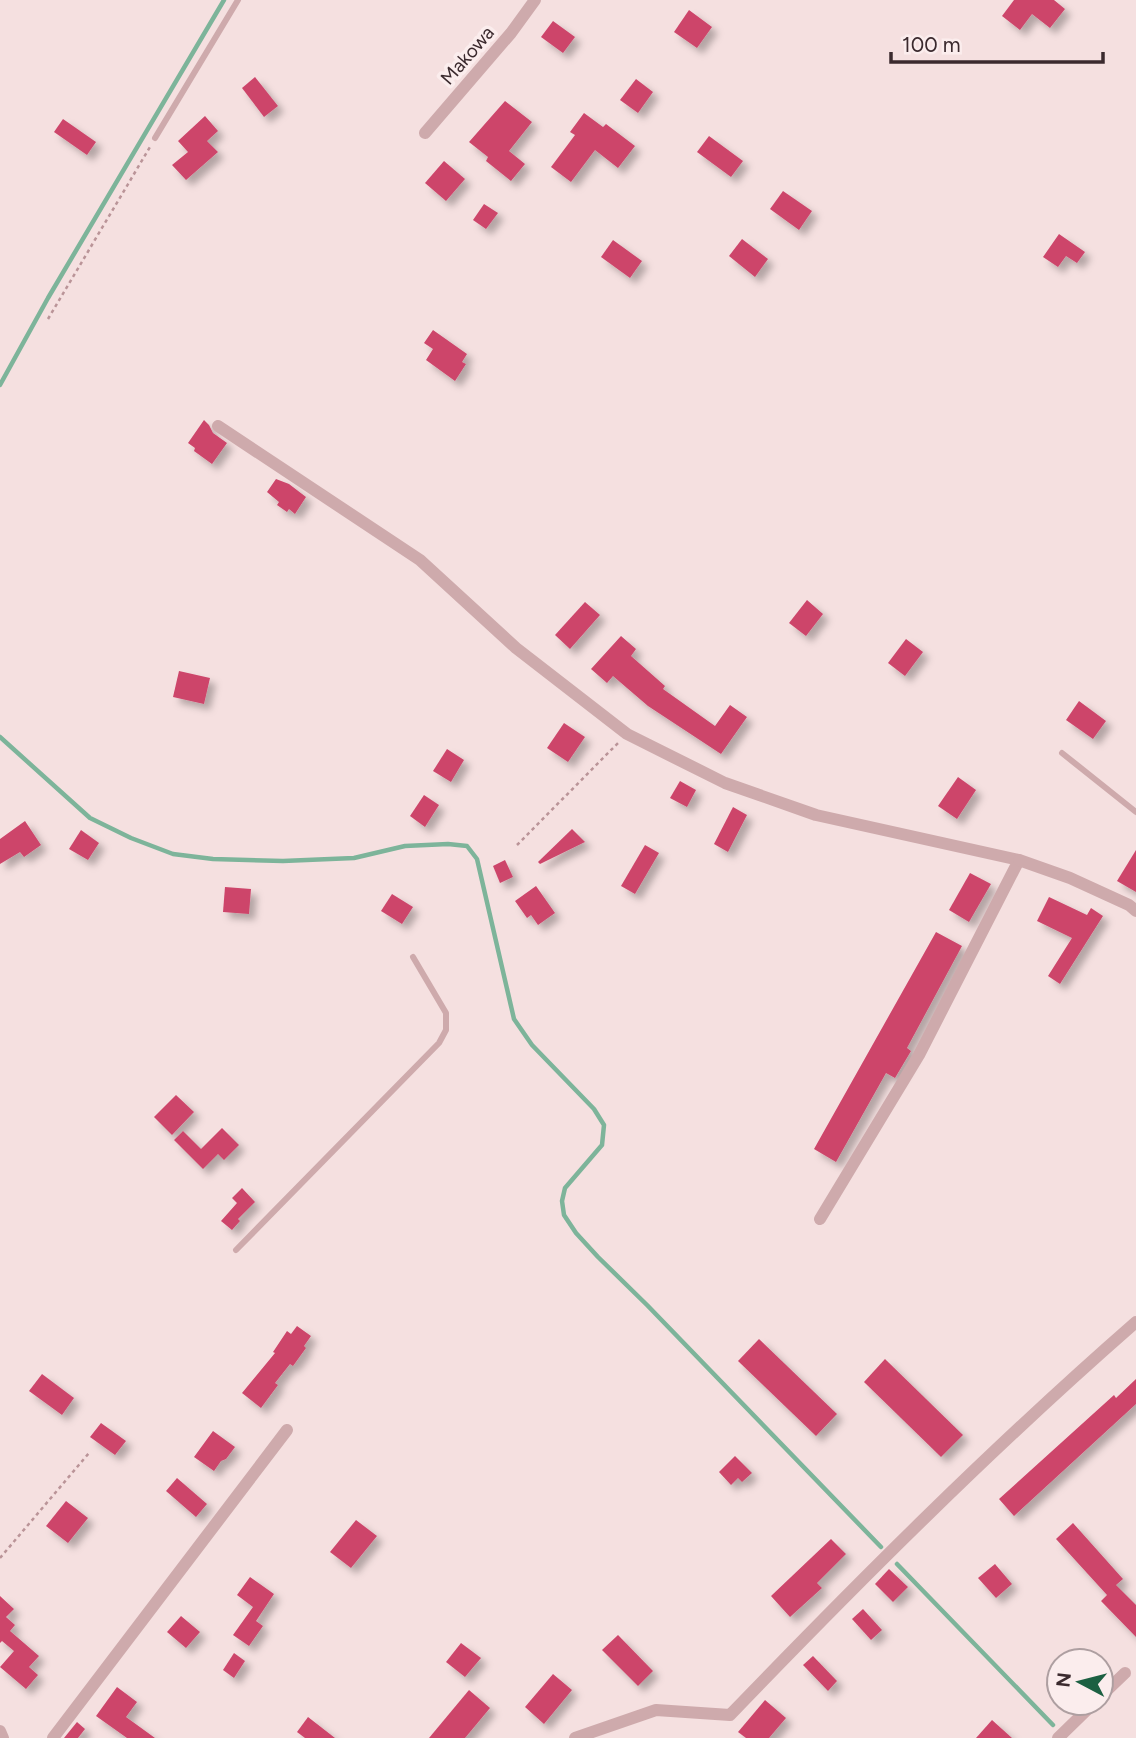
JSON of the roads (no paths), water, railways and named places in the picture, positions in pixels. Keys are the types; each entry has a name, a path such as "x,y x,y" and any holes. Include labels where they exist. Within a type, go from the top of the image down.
{"street":[{"name":"Makowa","path":"425,133 536,0"},
{"path":"218,426 419,560 516,648 627,734 726,783 816,815 1019,860 1070,878 1129,905 1136,911"},
{"path":"820,1219 919,1055 1019,860"},
{"path":"575,1738 656,1710 730,1715 952,1492 1053,1395 1136,1322"},
{"path":"53,1738 287,1430"},
{"path":"1115,1683 1125,1673"},
{"path":"1058,1738 1080,1717"},
{"path":"0,1731 3,1738"}],"lane":[{"path":"155,138 238,0"},
{"path":"1062,753 1136,812"},
{"path":"236,1250 439,1043 446,1030 446,1013 414,957"}],"waterway":[{"path":"0,385 48,298 224,0"},
{"path":"0,737 90,818 173,854 213,859 283,861 354,858 405,846 467,846 477,859 514,1019 532,1045 594,1109 604,1125 602,1145 565,1188 562,1201 564,1215 598,1257 881,1547"},
{"path":"897,1564 1053,1725"}]}
